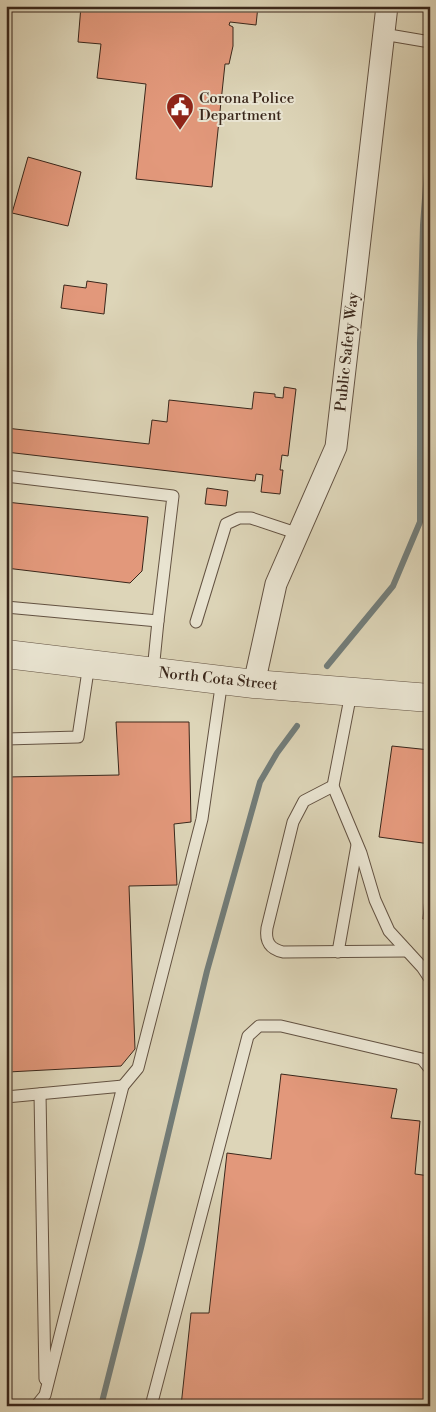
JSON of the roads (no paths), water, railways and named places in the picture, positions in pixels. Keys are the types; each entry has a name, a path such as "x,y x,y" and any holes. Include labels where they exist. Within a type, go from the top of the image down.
{"street":[{"name":"Public Safety Way","path":"254,684 276,584 336,447 386,6"},
{"name":"North Cota Street","path":"6,654 254,684 430,698"}],"lane":[{"path":"383,34 430,42"},
{"path":"6,476 173,496 153,672"},
{"path":"196,622 226,524 239,518 251,518 298,534"},
{"path":"6,607 158,621"},
{"path":"6,739 78,737 89,664"},
{"path":"36,1406 45,1395 122,1086 138,1068 202,819 222,680"},
{"path":"351,693 333,786 357,844 375,900 389,932 422,967 430,979"},
{"path":"333,786 304,801 293,822 266,936 269,945 275,950 283,952 407,951"},
{"path":"338,952 357,844"},
{"path":"151,1406 248,1036 260,1026 281,1026 422,1059 430,1069"},
{"path":"6,1097 122,1086"},
{"path":"40,1094 45,1395"}],"waterway":[{"path":"327,666 393,586 420,522 420,343 423,225 430,132"},
{"path":"101,1406 207,971 260,782 277,753 297,726"}],"place":[{"name":"Corona Police Department","path":"180,131"}]}
